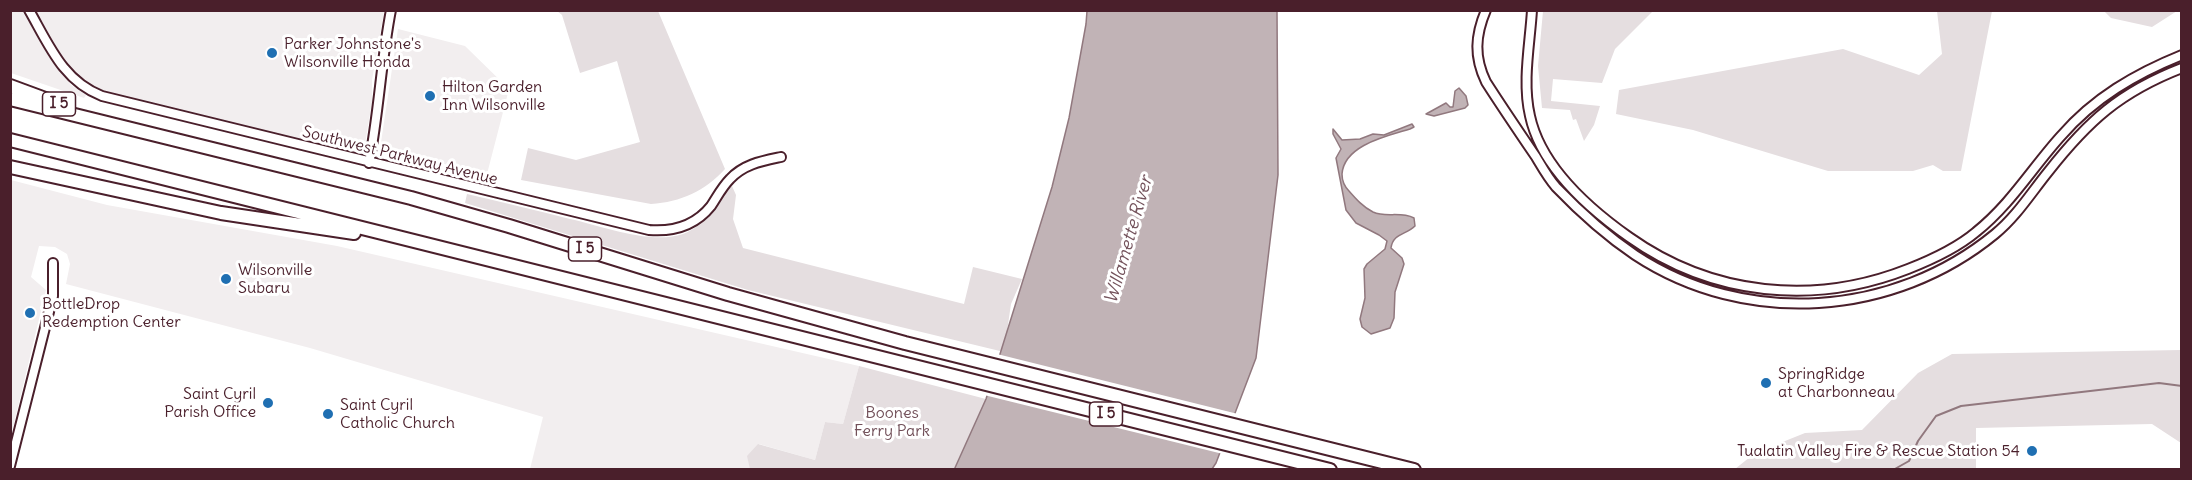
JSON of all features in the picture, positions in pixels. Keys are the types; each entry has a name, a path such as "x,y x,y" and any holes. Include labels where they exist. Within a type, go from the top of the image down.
{"highway":[{"name":"I 5","path":"10,86 108,122"},
{"name":"I 5","path":"10,99 411,198 701,286 905,343 1414,470"},
{"name":"I 5","path":"10,140 1330,470"},
{"name":"I 5","path":"10,167 221,213 411,240"}],"street":[{"name":"Southwest Parkway Avenue","path":"29,10 66,71 77,83 91,92 115,100 640,229 665,231 682,228 700,218 730,179 744,167 781,157"},
{"path":"369,163 378,110 383,52 391,10"},
{"path":"1485,10 1476,44 1479,68 1548,176 1574,204 1609,236 1660,269 1721,293 1784,304 1820,304 1872,296 1919,280 1961,258 1997,233 2028,199 2067,148 2096,117 2131,91 2181,68"},
{"path":"1532,10 1528,75 1530,115 1542,147 1562,178 1611,224 1654,253 1679,265 1724,281 1763,290 1784,292 1832,289 1886,278 1922,263 1961,242 1976,232 2009,202 2060,136 2091,106 2124,82 2181,56"},
{"path":"10,466 53,296 53,263"}],"shaded area":[{"path":"11,10 22,11 60,72 71,85 86,95 84,98 11,73"},
{"path":"377,10 384,12 372,80 372,102 365,144 361,151 352,153 93,88 80,81 68,67 36,11"},
{"path":"398,29 465,46 509,89 487,174 380,149"},
{"path":"11,180 107,205 337,246 859,366 843,424 825,422 815,460 759,444 750,469 530,469 543,417 310,348 66,284 70,264 67,254 55,247 39,246 31,277 46,290 11,436"}],"green space":[{"path":"557,11 658,11 725,169 692,194 672,201 651,204 521,180 528,148 576,160 640,142 617,61 580,73 562,15"},
{"path":"1543,11 1653,11 1615,49 1602,83 1553,79 1551,101 1600,106 1594,125 1584,141 1570,110 1542,108 1538,66"},
{"path":"1937,11 1992,11 1961,171 1943,171 1933,165 1913,171 1828,171 1693,130 1616,114 1619,90 1843,49 1919,75 1942,54"},
{"path":"2104,11 2177,11 2152,27 2111,18"},
{"path":"732,186 736,195 733,219 743,248 964,304 973,267 1022,279 1011,304 1004,352 748,290 465,203 467,194 626,233 670,237 683,234 699,225"},
{"path":"2181,350 2181,443 2152,424 1976,428 1976,469 1735,469 1755,453 1805,433 1862,430 1918,373 1952,354"},
{"name":"Boones Ferry Park","path":"859,366 986,399 954,469 750,469 747,456 758,444 815,460 825,422 843,424"}],"water":[{"name":"Willamette River","path":"1087,11 1277,11 1278,175 1256,358 1212,469 954,470 986,399 1052,187 1069,118"},
{"path":"1459,88 1466,96 1468,105 1465,108 1434,116 1426,114 1446,103 1453,107 1455,91"},
{"path":"1412,124 1414,127 1410,129 1368,143 1358,149 1350,156 1342,174 1346,187 1369,210 1378,214 1404,215 1414,218 1415,226 1397,237 1391,248 1402,258 1404,264 1395,292 1394,318 1390,328 1371,334 1362,327 1360,319 1365,298 1364,269 1385,249 1387,241 1356,223 1346,210 1336,158 1341,149 1333,134 1333,129 1342,140 1360,139 1373,134 1384,135"}],"pier":[{"path":"997,354 1238,414 1223,454 984,395"}],"waterway":[{"path":"1893,470 1909,461 1918,441 1936,416 1961,406 2159,383 2182,386"}],"place":[{"name":"Parker Johnstone's Wilsonville Honda","path":"272,53"},
{"name":"Hilton Garden Inn Wilsonville","path":"430,96"},
{"name":"Wilsonville Subaru","path":"226,279"},
{"name":"BottleDrop Redemption Center","path":"30,313"},
{"name":"SpringRidge at Charbonneau","path":"1766,383"},
{"name":"Saint Cyril Parish Office","path":"268,403"},
{"name":"Saint Cyril Catholic Church","path":"328,414"},
{"name":"Tualatin Valley Fire & Rescue Station 54","path":"2032,451"}]}
